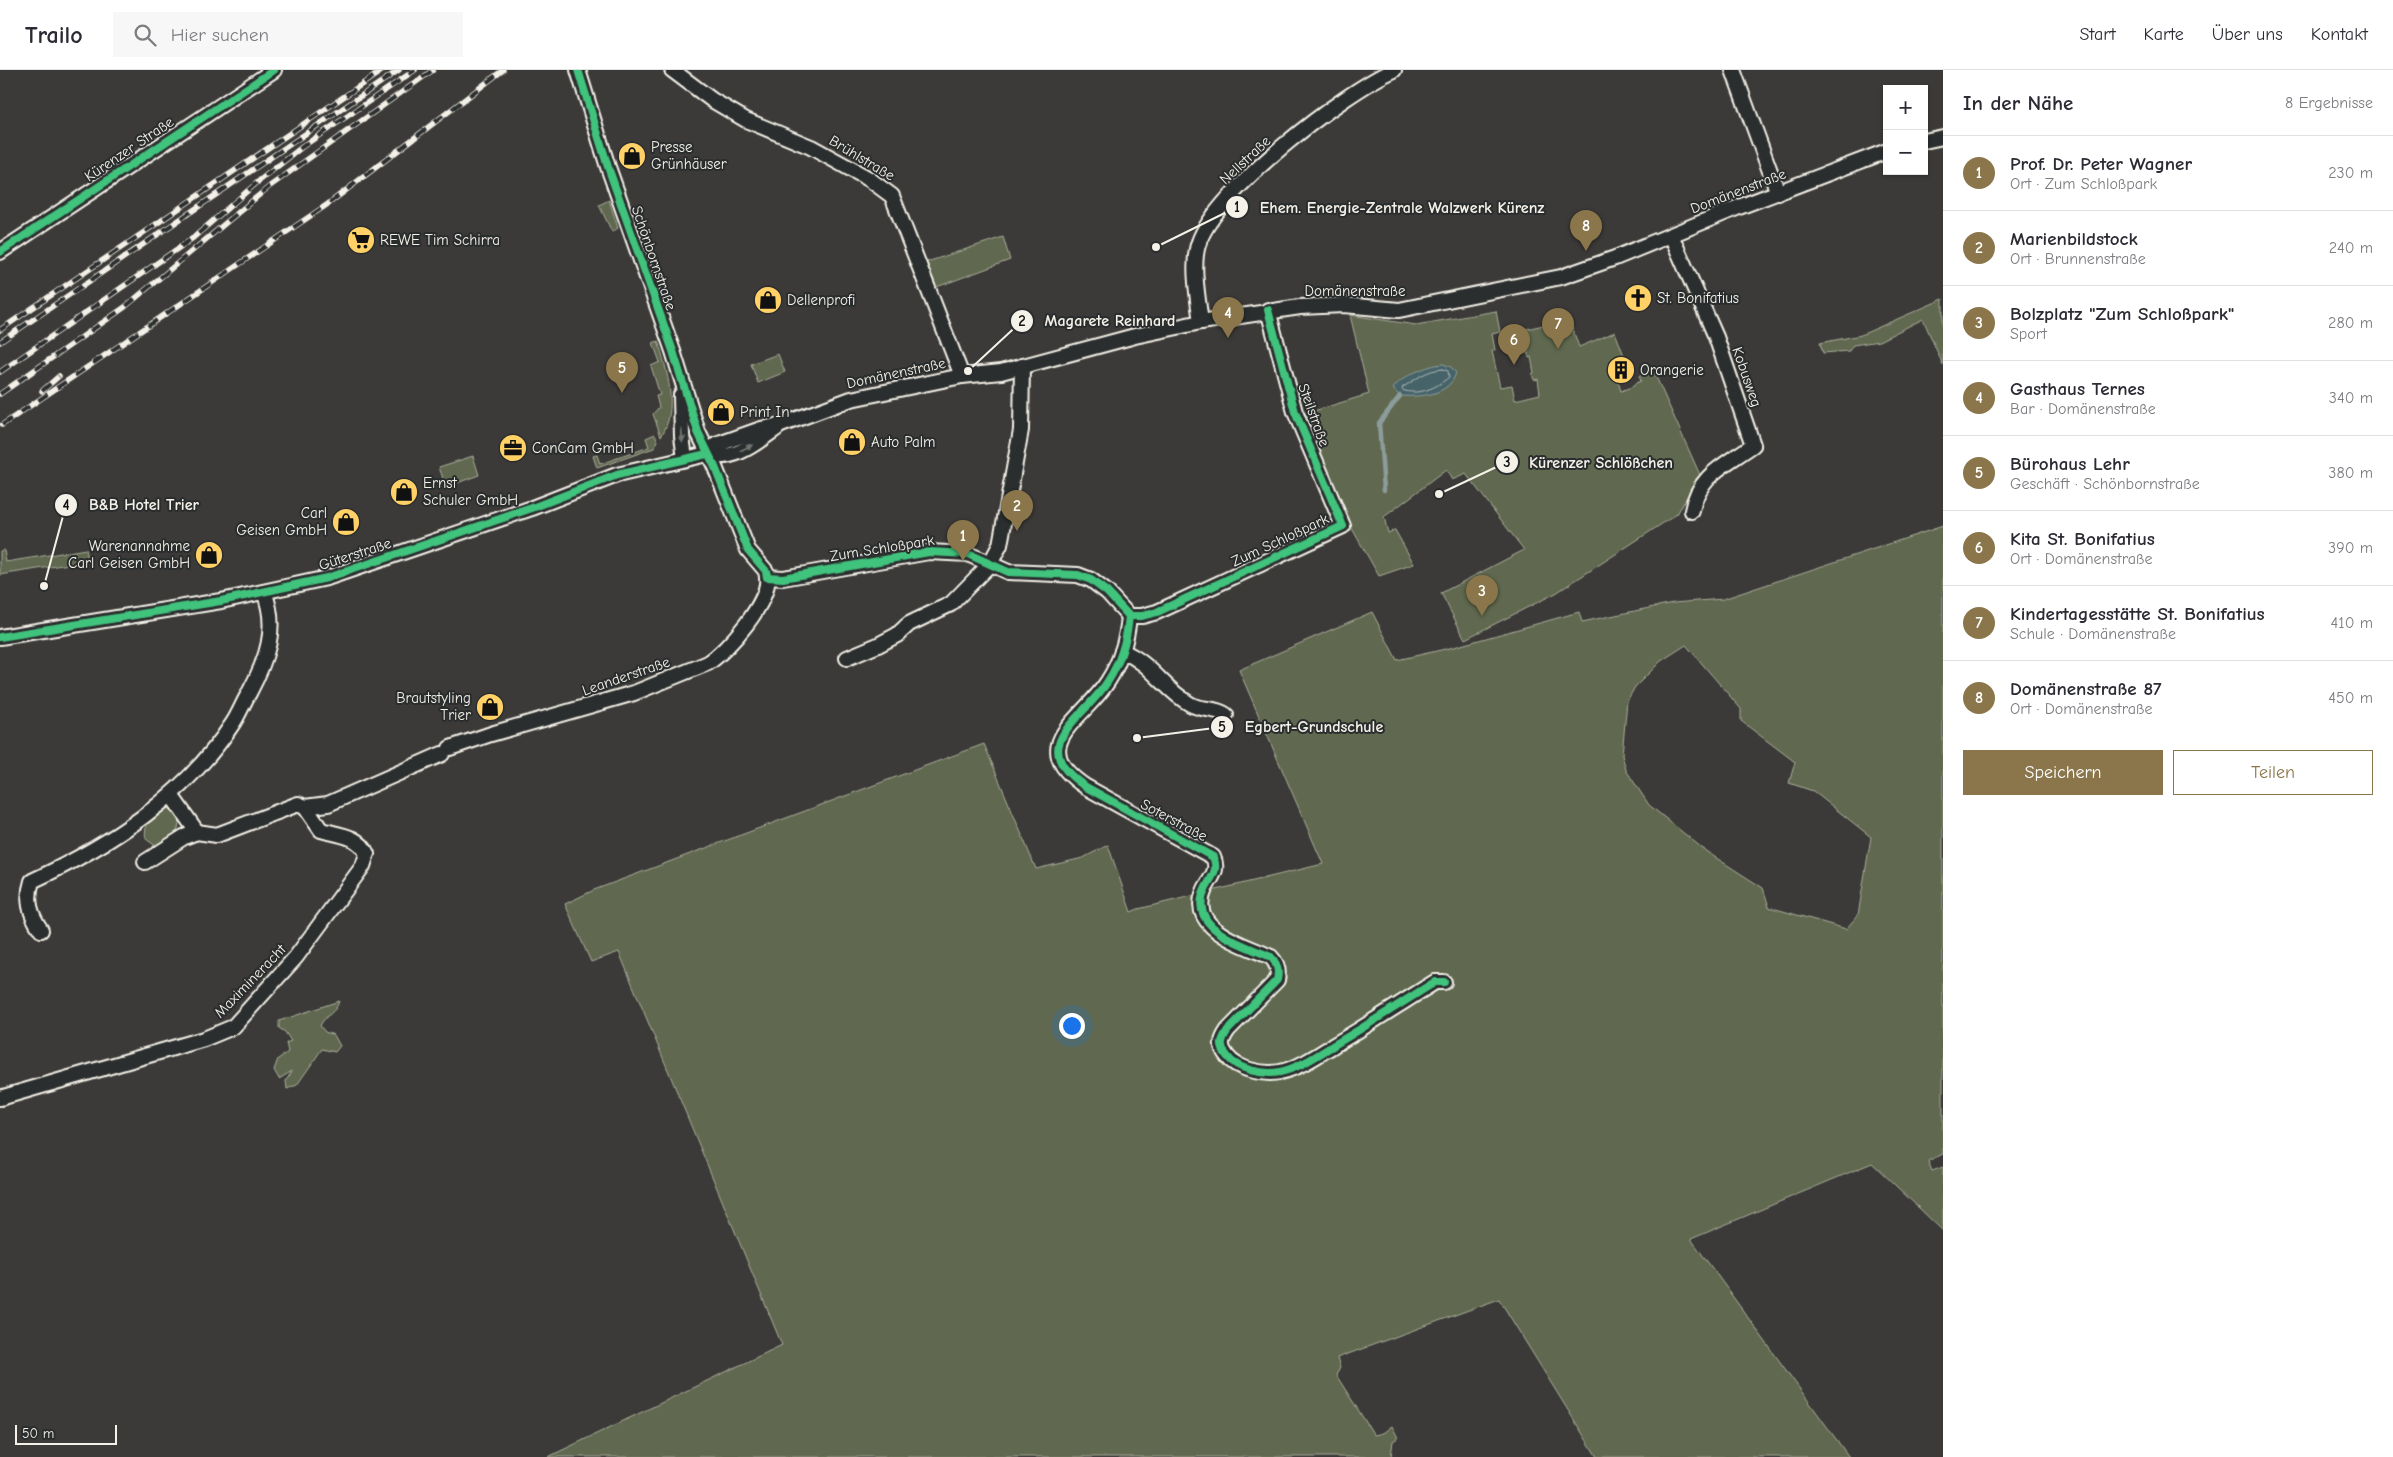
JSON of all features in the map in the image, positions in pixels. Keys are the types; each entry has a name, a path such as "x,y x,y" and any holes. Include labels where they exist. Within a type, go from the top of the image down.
{"street":[{"name":"Kürenzer Straße","path":"0,252 274,70"},
{"name":"Schönbornstraße","path":"578,70 608,167 707,454"},
{"name":"Brühlstraße","path":"672,70 712,100 746,120 811,147 869,179 892,196 962,376"},
{"name":"Nellstraße","path":"1201,322 1196,257 1198,242 1213,215 1257,170 1302,131 1348,95 1394,70"},
{"path":"1733,70 1778,194"},
{"path":"1928,140 1943,137"},
{"name":"Domänenstraße","path":"707,454 716,445 761,429 781,425 851,398 1022,366 1135,336 1201,322 1268,310 1344,305 1399,310 1561,277 1883,153"},
{"name":"Kobusweg","path":"1670,235 1716,337 1753,445 1705,479 1694,496 1692,511"},
{"name":"Steilstraße","path":"1268,310 1295,412 1343,526"},
{"path":"848,658 878,645 897,635 909,624 951,604 990,564 1000,545 1021,430 1022,366"},
{"name":"Schönbornstraße","path":"681,377 682,436 685,459"},
{"path":"707,454 715,467 748,550 766,571 767,577"},
{"name":"Güterstraße","path":"0,637 264,592 327,578 532,508 617,475 707,454"},
{"name":"Zum Schloßpark","path":"767,577 783,578 929,552 968,554 1008,572 1078,576 1091,580 1107,592 1129,616 1142,616 1157,612 1343,526"},
{"name":"Leanderstraße","path":"306,807 328,804 446,751 491,734 634,694 708,663 716,658 736,638 766,590 767,577"},
{"path":"41,930 35,921 27,900 32,881 70,863 110,840 172,795 194,772 233,723 257,678 270,640 272,621 264,592"},
{"name":"Soterstraße","path":"1129,616 1128,636 1122,651 1101,691 1066,728 1060,743 1060,759 1068,774 1086,787 1213,857 1216,866 1214,874 1202,893 1200,910 1212,925 1228,938 1271,957 1275,962 1278,974 1277,980 1228,1030 1222,1039 1222,1050 1229,1060 1238,1066 1250,1069 1279,1072 1323,1052 1435,982 1444,982"},
{"path":"1122,651 1146,664 1188,703 1204,710 1220,710 1226,715"},
{"path":"172,795 197,832"},
{"path":"145,862 184,837 197,832 217,834 298,804 306,807"},
{"name":"Maximineracht","path":"0,1098 204,1039 233,1027 302,950 363,866 367,854 357,840 321,830 306,807"}],"green space":[{"path":"609,200 618,228 612,232 599,205"},
{"path":"1003,237 1010,260 934,288 924,263"},
{"path":"1943,299 1943,365 1923,319 1879,341 1853,345 1849,351 1823,353 1820,343 1861,335"},
{"path":"1496,311 1500,332 1492,334 1495,350 1492,351 1500,387 1512,385 1515,400 1540,394 1538,379 1534,380 1532,374 1534,373 1525,335 1518,336 1518,331 1569,319 1579,347 1615,332 1625,358 1612,363 1621,391 1634,386 1634,384 1641,381 1639,376 1653,370 1700,475 1677,514 1556,593 1465,639 1441,593 1524,550 1466,474 1452,480 1446,470 1384,517 1388,533 1395,530 1414,564 1379,576 1346,518 1304,414 1369,394 1350,315 1416,325"},
{"path":"658,341 670,390 669,414 661,436 653,414 659,407 656,396 660,395 651,366 660,362 653,343"},
{"path":"778,354 785,372 758,383 751,364"},
{"path":"655,434 658,441 654,448 597,468 593,456 597,455 600,464 649,447 646,438"},
{"path":"473,456 479,475 446,487 439,467"},
{"path":"1943,526 1943,1154 1928,1161 1932,1171 1943,1167 1943,1231 1872,1163 1691,1239 1849,1457 1597,1457 1499,1299 1337,1358 1340,1368 1336,1375 1374,1435 1383,1433 1392,1426 1398,1438 1393,1441 1391,1457 548,1457 782,1345 619,952 591,962 565,904 594,890 984,744 1036,869 1083,858 1108,845 1131,912 1323,864 1239,670 1372,612 1397,660 1454,647 1579,612 1582,622 1673,603 1723,599","holes":["1686,645 1741,709 1741,721 1795,762 1789,783 1813,791 1871,837 1858,915 1846,929 1769,907 1763,888 1707,852 1649,805 1626,770 1622,755 1627,701 1635,687 1661,661"]},
{"path":"86,549 88,561 0,575 0,551 4,550 6,562"},
{"path":"166,808 176,811 179,824 176,838 157,847 146,839 145,833 150,821"},
{"path":"339,1001 335,1009 320,1026 325,1032 334,1035 340,1046 335,1052 322,1049 297,1085 287,1089 286,1081 292,1071 279,1079 274,1070 278,1059 288,1052 286,1043 291,1041 285,1032 279,1028 279,1021"}],"water":[{"path":"1443,364 1451,367 1456,373 1452,381 1440,391 1425,395 1400,396 1393,389 1402,380 1415,372 1430,366"}],"waterway":[{"path":"1384,490 1379,423 1400,396"}],"railway":[{"path":"0,330 383,70"},
{"path":"0,342 399,70"},
{"path":"0,372 193,238 302,147 415,70"},
{"path":"0,394 125,307 270,186 433,70"},
{"path":"2,425 328,204 503,70"},
{"path":"42,391 59,376"}],"cycle path":[{"path":"0,252 274,70"},
{"path":"578,70 608,167 673,351 698,432 715,467 748,550 766,571 767,577 783,578 929,552 968,554 1008,572 1078,575 1091,580 1107,592 1129,616 1142,616 1157,612 1343,526 1295,412 1268,310"},
{"path":"0,637 221,601 327,578 532,508 617,475 707,454"},
{"path":"1129,616 1127,633 1120,658 1098,695 1064,732 1059,745 1059,758 1068,772 1086,787 1213,857 1215,870 1202,898 1202,911 1208,922 1230,939 1271,957 1277,965 1277,980 1228,1030 1224,1037 1222,1046 1231,1061 1244,1068 1259,1072 1274,1073 1287,1070 1315,1057 1435,982 1444,982"}],"place":[{"name":"Presse Grünhäuser","path":"632,156"},
{"name":"REWE Tim Schirra","path":"361,240"},
{"name":"Ehem. Energie-Zentrale Walzwerk Kürenz","path":"1156,247"},
{"name":"Domänenstraße 87","path":"1586,251"},
{"name":"St. Bonifatius","path":"1638,298"},
{"name":"Dellenprofi","path":"768,300"},
{"name":"Gasthaus Ternes","path":"1228,338"},
{"name":"Kindertagesstätte St. Bonifatius","path":"1558,349"},
{"name":"Kita St. Bonifatius","path":"1514,365"},
{"name":"Orangerie","path":"1621,370"},
{"name":"Magarete Reinhard","path":"968,371"},
{"name":"Bürohaus Lehr","path":"622,393"},
{"name":"Print In","path":"721,412"},
{"name":"Auto Palm","path":"852,442"},
{"name":"ConCam GmbH","path":"513,448"},
{"name":"Ernst Schuler GmbH","path":"404,492"},
{"name":"Kürenzer Schlößchen","path":"1439,494"},
{"name":"Carl Geisen GmbH","path":"346,522"},
{"name":"Marienbildstock","path":"1017,531"},
{"name":"Warenannahme Carl Geisen GmbH","path":"209,555"},
{"name":"Prof. Dr. Peter Wagner","path":"963,561"},
{"name":"B&B Hotel Trier","path":"44,586"},
{"name":"Bolzplatz \"Zum Schloßpark\"","path":"1482,616"},
{"name":"Brautstyling Trier","path":"490,707"},
{"name":"Egbert-Grundschule","path":"1137,738"}]}
